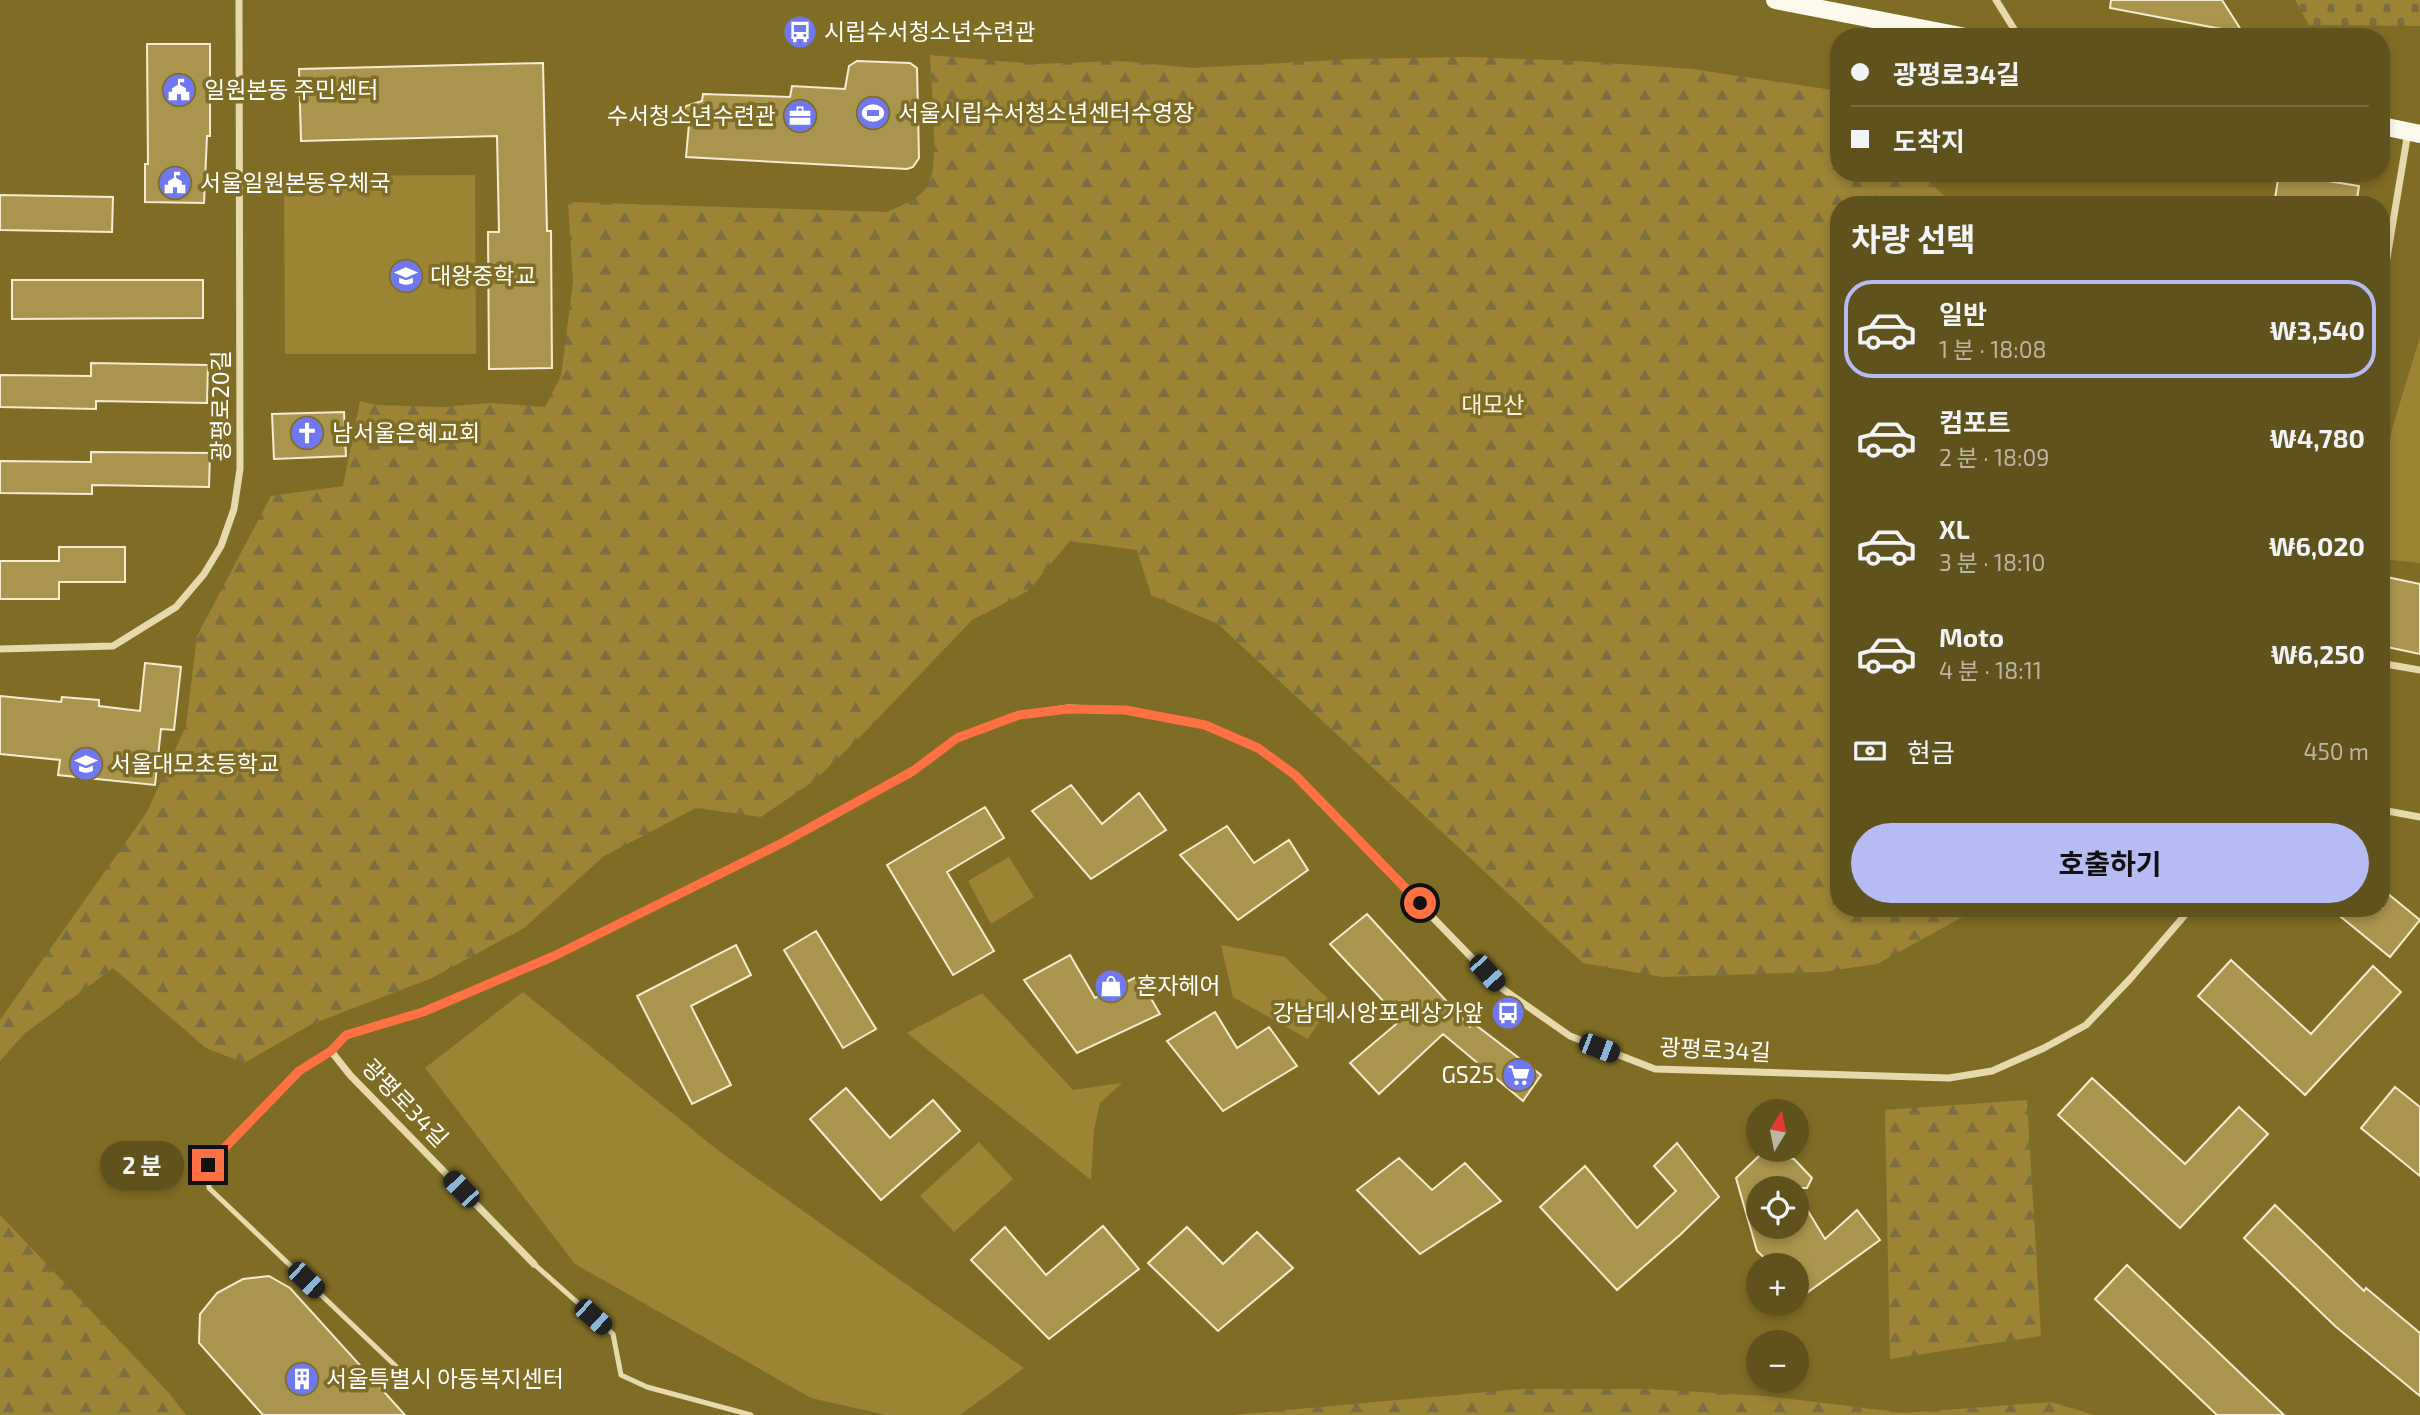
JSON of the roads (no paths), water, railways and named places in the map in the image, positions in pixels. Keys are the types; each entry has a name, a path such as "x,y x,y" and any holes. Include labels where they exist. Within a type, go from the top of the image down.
{"main road":[{"path":"1775,0 1920,28"},
{"path":"2390,128 2414,133"}],"street":[{"name":"광평로20길","path":"0,649 113,646 176,607 204,575 222,546 234,509 240,469 239,0"},
{"path":"1996,0 2013,28"},
{"path":"2390,249 2414,133"},
{"path":"2391,665 2420,670"},
{"name":"광평로34길","path":"534,1264 350,1076 331,1051 346,1035 423,1012 542,961 772,848 913,771 957,738 1019,715 1068,709 1125,710 1205,725 1258,748 1295,775 1500,987 1570,1036 1656,1069 1949,1078 1993,1071 2044,1048 2085,1025 2130,979 2183,917"},
{"path":"2390,811 2420,817"}],"lane":[{"path":"331,1051 299,1071 208,1165 209,1188 402,1373"},
{"path":"534,1264 612,1334 621,1375 647,1387 751,1415"}],"place":[{"name":"시립수서청소년수련관","path":"800,32"},
{"name":"일원본동 주민센터","path":"179,90"},
{"name":"서울시립수서청소년센터수영장","path":"873,113"},
{"name":"수서청소년수련관","path":"800,116"},
{"name":"서울일원본동우체국","path":"175,183"},
{"name":"대왕중학교","path":"406,276"},
{"name":"남서울은혜교회","path":"307,433"},
{"name":"서울대모초등학교","path":"86,764"},
{"name":"혼자헤어","path":"1111,986"},
{"name":"강남데시앙포레상가앞","path":"1508,1013"},
{"name":"GS25","path":"1519,1075"},
{"name":"서울특별시 아동복지센터","path":"302,1379"}],"park label":[{"name":"대모산","path":"1493,405"}]}
